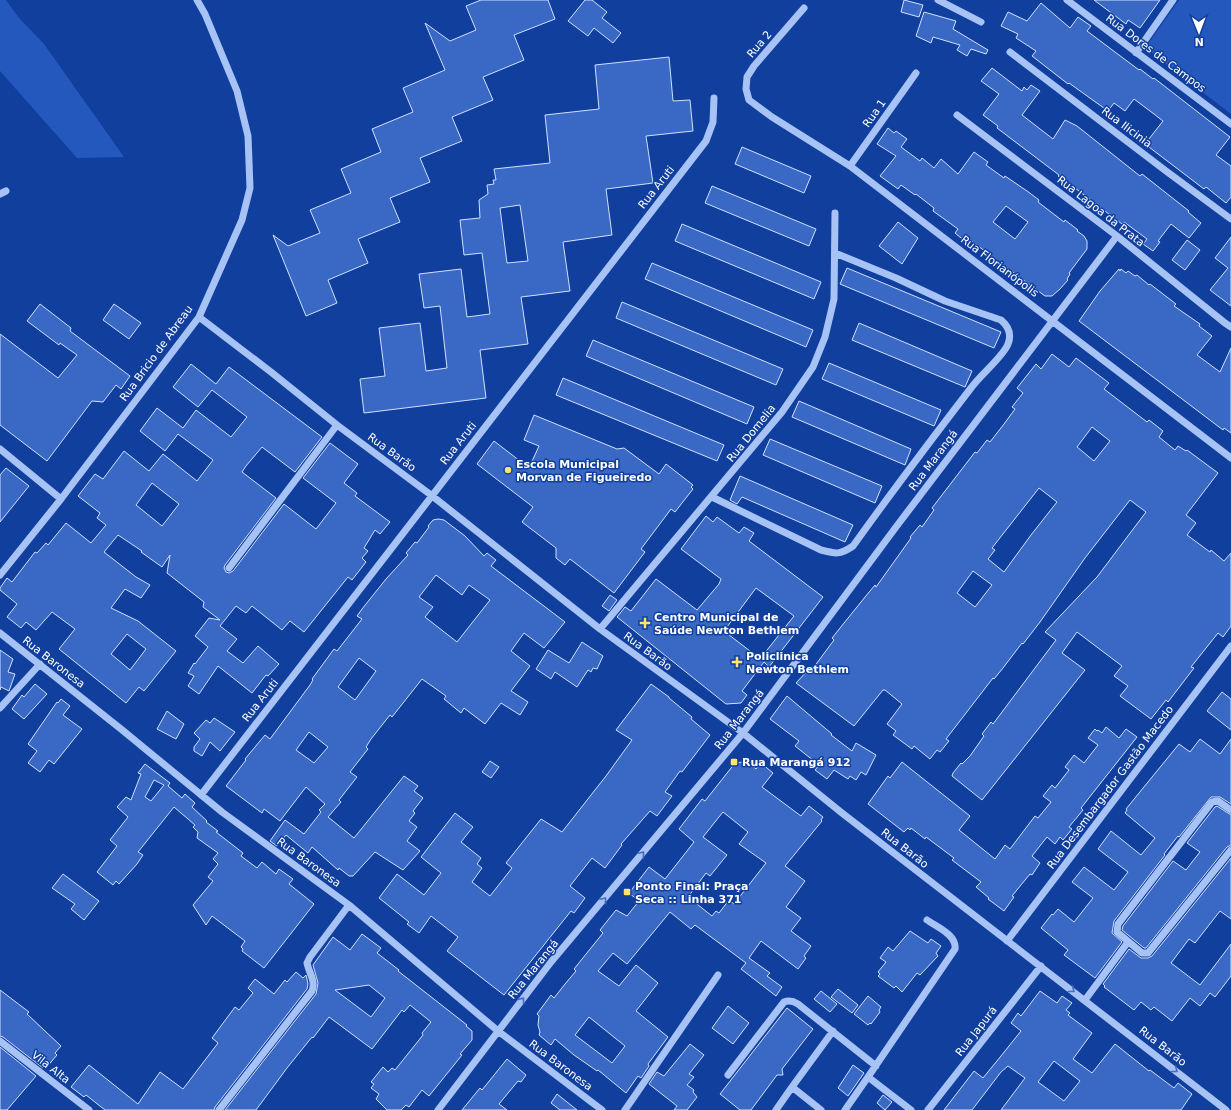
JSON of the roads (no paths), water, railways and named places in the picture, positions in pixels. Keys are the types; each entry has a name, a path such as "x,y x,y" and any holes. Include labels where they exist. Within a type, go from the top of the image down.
{"street":[{"name":"Rua Bricio de Abreau","path":"0,575 61,499 199,317 242,220 250,188 248,136 237,91 205,14 197,0"},
{"path":"938,0 981,22"},
{"name":"Rua Dores de Campos","path":"1067,0 1231,124"},
{"path":"1136,53 1173,0"},
{"name":"Rua 2","path":"749,100 746,89 747,77 754,66 804,8"},
{"name":"Rua Ilicinia","path":"1010,52 1231,219"},
{"name":"Rua 1","path":"850,166 916,73"},
{"name":"Rua Aruti","path":"201,795 431,495 706,141 713,122 714,98"},
{"name":"Rua Florianópolis","path":"749,100 772,117 850,166 1053,320 1231,458"},
{"name":"Rua Lagoa da Prata","path":"957,114 1117,236 1231,327"},
{"name":"Rua Domelia","path":"600,629 782,412 813,367 825,338 834,299 835,213"},
{"name":"Rua Marangá","path":"438,1110 556,956 743,733 891,533 1117,236"},
{"path":"712,497 822,550 833,553 844,553 853,546 974,383 1005,350 1009,343 1010,334 1008,326 1001,320 945,300 835,253"},
{"name":"Rua Barão","path":"199,317 337,425 431,495 600,629 743,733 842,813 1226,1110"},
{"path":"229,568 337,425"},
{"path":"0,449 61,499"},
{"name":"Rua Baronesa","path":"0,633 201,795 349,905 498,1031 602,1110"},
{"name":"Rua Desembargador Gastão Macedo","path":"1008,941 1231,646"},
{"path":"0,708 40,664"},
{"path":"1231,810 1218,800 1212,802 1118,924 1117,932 1142,953 1148,953 1231,850"},
{"path":"219,1110 312,991 314,981 308,969 307,963 349,905"},
{"path":"845,1110 955,949 955,943 952,938 926,920"},
{"path":"1085,1000 1128,942"},
{"name":"Rua Japurá","path":"928,1110 1041,966"},
{"path":"625,1110 718,975"},
{"path":"728,1075 784,1002 795,1002 876,1066"},
{"path":"776,1110 833,1032"},
{"name":"Vila Alta","path":"0,1041 89,1110"},
{"path":"868,1077 911,1110"},
{"path":"792,1087 821,1110"}],"place":[{"name":"Escola Municipal Morvan de Figueiredo","path":"508,470"},
{"name":"Centro Municipal de Saúde Newton Bethlem","path":"645,623"},
{"name":"Policlinica Newton Bethlem","path":"737,662"},
{"name":"Rua Marangá 912","path":"734,762"},
{"name":"Ponto Final: Praça Seca :: Linha 371","path":"627,892"}]}
